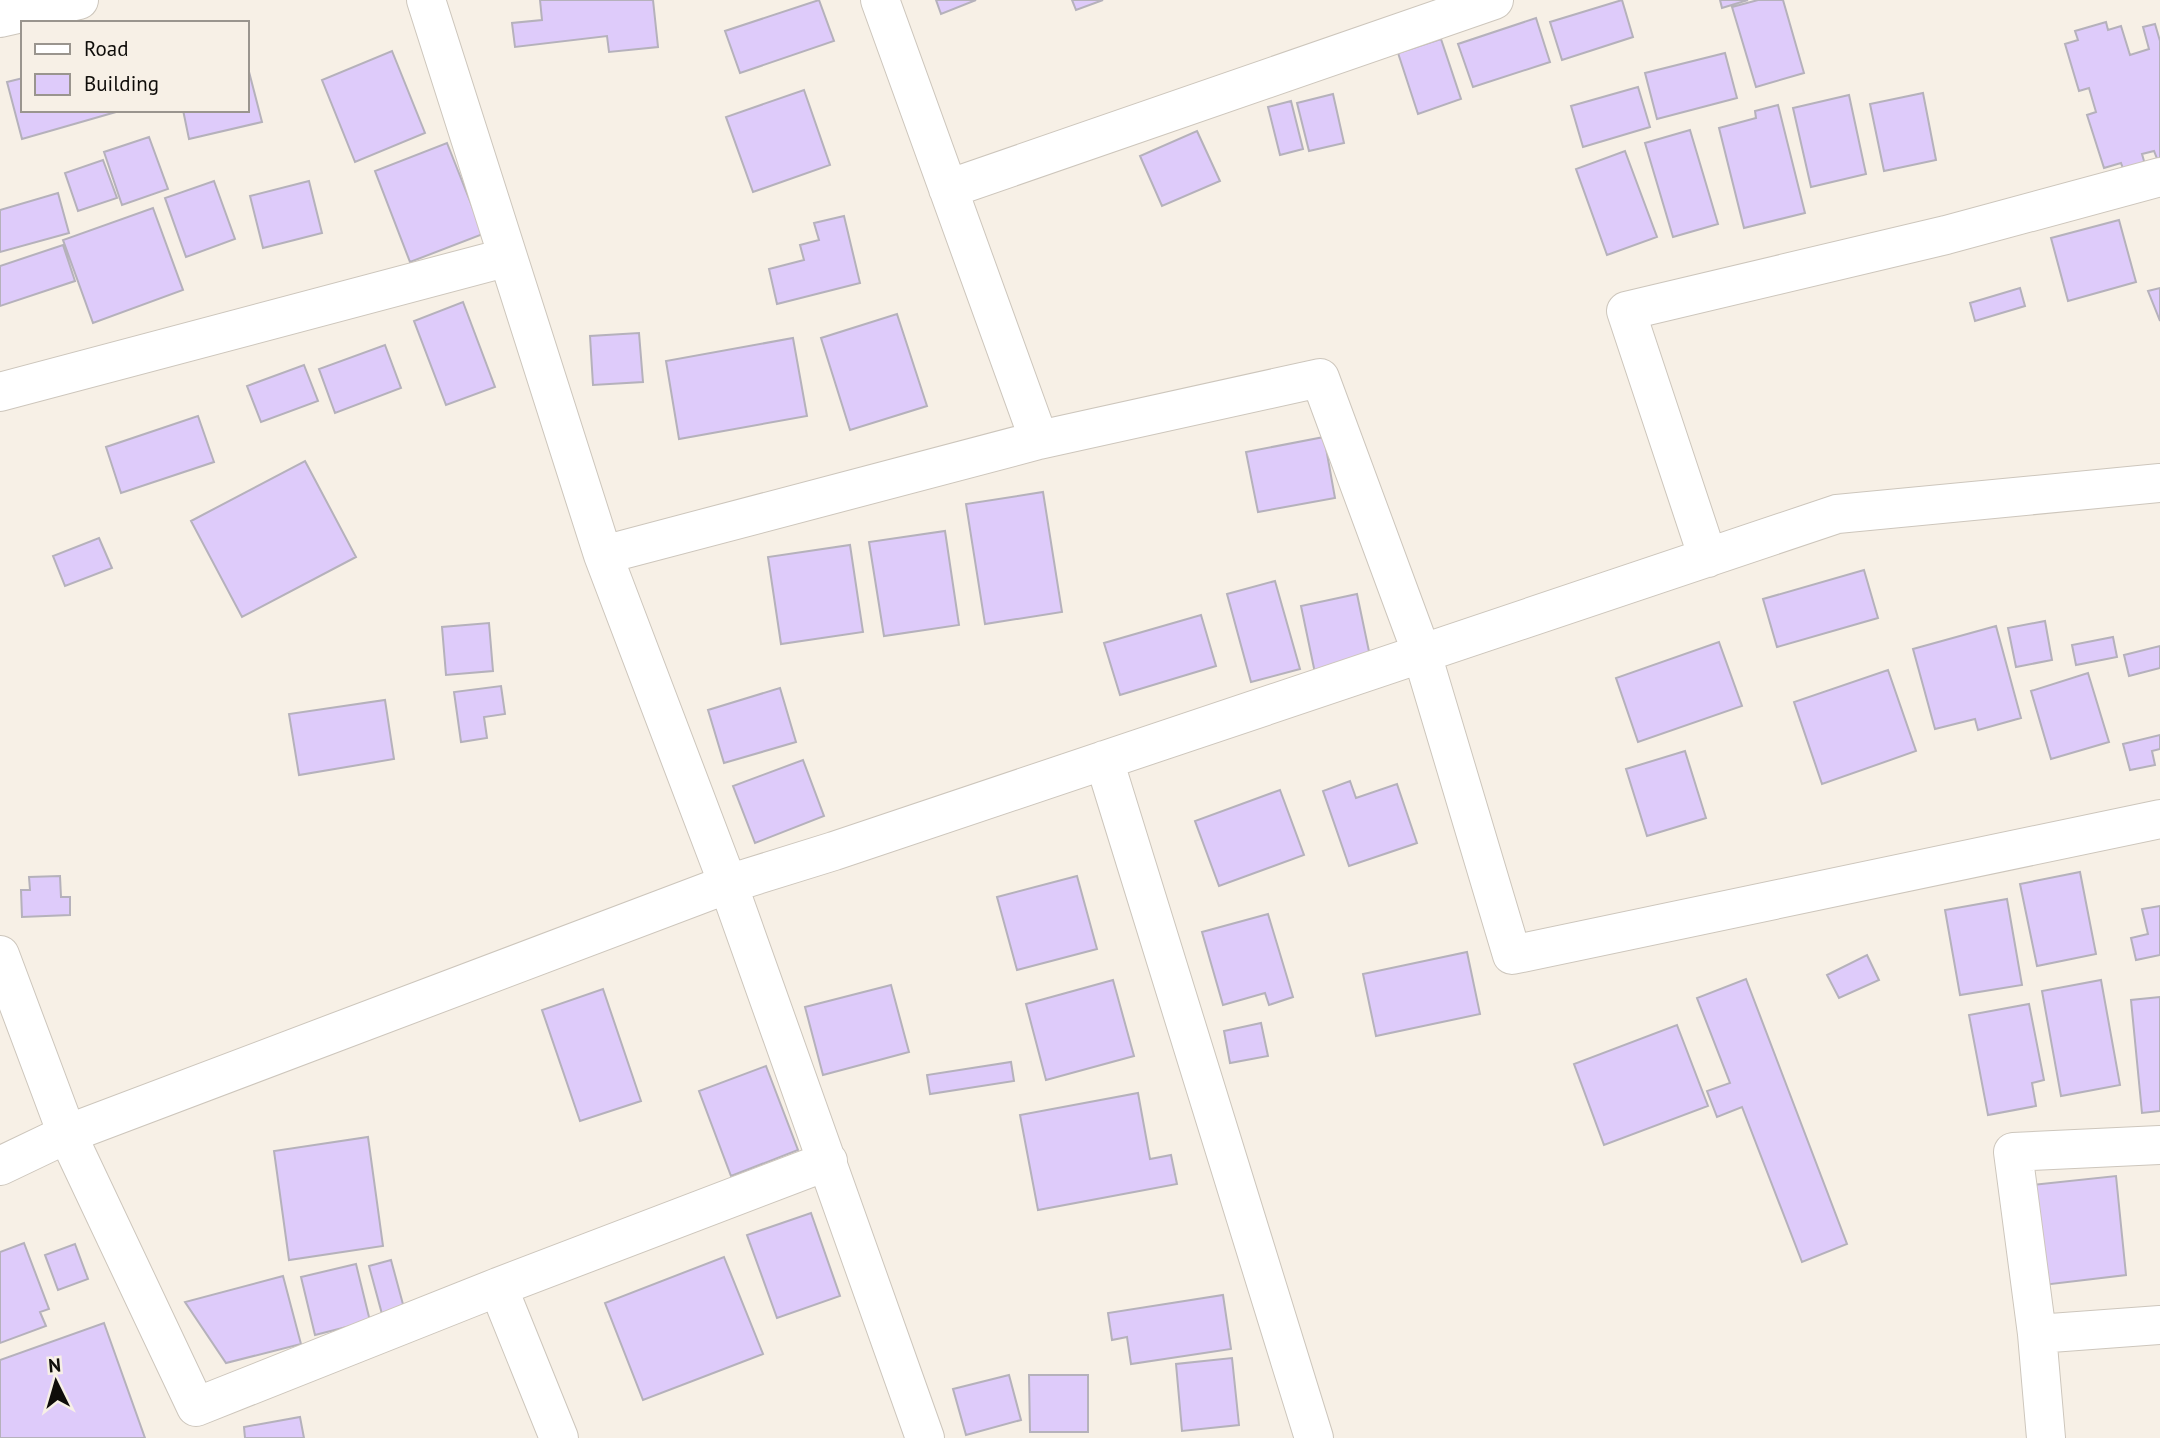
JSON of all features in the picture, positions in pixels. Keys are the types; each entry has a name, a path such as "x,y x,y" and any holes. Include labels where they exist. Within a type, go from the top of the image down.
{"street":[{"path":"0,18 79,0"},
{"path":"426,0 603,555 728,884 925,1438"},
{"path":"880,0 1039,440"},
{"path":"948,189 1494,0"},
{"path":"1708,558 1626,311 1946,235 2160,177"},
{"path":"0,392 508,257"},
{"path":"603,555 1039,440 1320,378 1422,654 1512,955 2160,819"},
{"path":"0,1166 67,1134 728,884 1837,514 2160,483"},
{"path":"1104,760 1314,1438"},
{"path":"0,955 67,1134 196,1407 498,1287 828,1161"},
{"path":"2046,1438 2037,1334 2012,1152 2160,1145"},
{"path":"498,1287 559,1438"},
{"path":"2037,1334 2160,1325"}],"building":[{"path":"540,0 653,0 658,47 609,52 607,36 515,47 512,23 542,20"},
{"path":"819,0 834,41 740,73 725,31"},
{"path":"936,0 976,0 941,14"},
{"path":"1072,0 1103,0 1076,10"},
{"path":"1622,0 1633,37 1562,60 1550,22"},
{"path":"1720,0 1748,0 1722,8"},
{"path":"1758,0 1783,0 1804,73 1756,87 1732,7"},
{"path":"1536,18 1550,62 1473,87 1458,44"},
{"path":"2106,22 2108,30 2121,26 2130,55 2149,49 2143,27 2155,24 2160,41 2160,160 2158,161 2154,151 2142,154 2146,168 2125,174 2121,163 2104,168 2087,115 2096,112 2089,88 2079,91 2065,44 2078,40 2075,31"},
{"path":"1441,39 1461,99 1418,114 1398,53"},
{"path":"392,51 425,133 355,162 322,80"},
{"path":"1725,53 1737,98 1657,119 1645,73"},
{"path":"248,68 262,122 189,139 183,112 248,112"},
{"path":"21,78 21,112 116,112 22,139 7,82"},
{"path":"1638,87 1650,127 1583,147 1571,106"},
{"path":"804,90 830,165 753,192 726,117"},
{"path":"1923,93 1936,160 1884,171 1870,104"},
{"path":"1333,94 1344,143 1309,151 1297,103"},
{"path":"1849,95 1866,174 1811,187 1793,108"},
{"path":"1291,101 1303,149 1280,155 1268,107"},
{"path":"1778,105 1805,213 1744,228 1719,128 1756,118 1755,111"},
{"path":"1690,130 1718,224 1673,237 1645,143"},
{"path":"1197,131 1220,181 1162,206 1140,156"},
{"path":"149,137 168,189 122,205 104,152"},
{"path":"447,143 483,234 410,262 375,171"},
{"path":"1625,151 1657,237 1607,255 1576,169"},
{"path":"103,160 117,198 78,211 65,173"},
{"path":"214,181 235,239 186,257 165,198"},
{"path":"309,181 322,233 263,248 250,196"},
{"path":"58,193 69,233 0,252 0,210"},
{"path":"153,208 183,290 93,323 63,240"},
{"path":"844,216 860,283 777,304 769,269 804,260 800,245 819,240 814,223"},
{"path":"2119,220 2136,282 2068,301 2051,238"},
{"path":"63,245 75,281 0,306 0,266"},
{"path":"2020,288 2025,306 1975,321 1970,303"},
{"path":"2160,288 2160,321 2148,291"},
{"path":"463,302 495,387 446,405 414,321"},
{"path":"897,314 927,406 850,430 821,338"},
{"path":"639,333 643,382 593,385 590,336"},
{"path":"793,338 807,416 679,439 666,361"},
{"path":"385,345 401,388 335,413 319,369"},
{"path":"304,365 318,401 261,422 247,386"},
{"path":"198,416 214,462 121,493 106,447"},
{"path":"1324,437 1335,498 1258,512 1246,452"},
{"path":"305,461 356,557 242,617 191,521"},
{"path":"1043,492 1062,612 985,624 966,504"},
{"path":"945,531 959,625 884,636 869,542"},
{"path":"99,538 112,568 65,586 53,556"},
{"path":"850,545 863,632 781,644 768,557"},
{"path":"1864,570 1878,618 1777,647 1763,599"},
{"path":"1275,581 1300,669 1251,682 1227,594"},
{"path":"1357,594 1371,661 1315,673 1301,606"},
{"path":"1201,615 1216,666 1120,695 1104,643"},
{"path":"2045,621 2052,660 2016,667 2008,628"},
{"path":"489,623 493,671 446,675 442,627"},
{"path":"1996,626 2021,718 1978,730 1975,719 1935,729 1913,649"},
{"path":"2113,637 2117,657 2076,665 2072,645"},
{"path":"1719,642 1742,706 1638,742 1616,678"},
{"path":"2160,646 2160,668 2129,676 2124,655"},
{"path":"1888,670 1916,751 1822,784 1794,702"},
{"path":"2088,673 2109,742 2051,759 2031,691"},
{"path":"501,686 505,714 484,717 487,738 461,742 454,692"},
{"path":"780,688 796,742 724,763 708,710"},
{"path":"385,700 394,759 299,775 289,714"},
{"path":"2160,735 2160,749 2152,751 2155,765 2130,770 2123,744"},
{"path":"1685,751 1706,818 1647,836 1626,769"},
{"path":"803,760 824,816 755,843 733,786"},
{"path":"1350,781 1356,798 1397,784 1417,843 1349,866 1323,791"},
{"path":"1280,790 1304,855 1219,886 1195,821"},
{"path":"2080,872 2096,954 2037,966 2020,884"},
{"path":"60,876 61,897 70,897 70,915 22,917 21,890 30,890 29,877"},
{"path":"1077,876 1097,949 1017,970 997,897"},
{"path":"2007,899 2022,985 1960,995 1945,910"},
{"path":"2160,906 2160,955 2136,960 2131,938 2148,934 2142,909"},
{"path":"1268,914 1293,997 1269,1005 1265,993 1223,1005 1202,932"},
{"path":"1467,952 1480,1014 1376,1036 1363,974"},
{"path":"1867,955 1879,980 1839,998 1827,975"},
{"path":"1746,979 1847,1244 1802,1262 1742,1107 1717,1117 1707,1091 1730,1083 1697,998"},
{"path":"1113,980 1134,1056 1046,1080 1026,1004"},
{"path":"2101,980 2120,1085 2061,1096 2042,991"},
{"path":"891,985 909,1052 823,1075 805,1007"},
{"path":"603,989 641,1101 580,1121 542,1010"},
{"path":"2160,997 2160,1111 2142,1113 2131,1000"},
{"path":"2029,1004 2044,1080 2032,1083 2036,1106 1988,1115 1969,1015"},
{"path":"1261,1023 1268,1056 1230,1063 1224,1031"},
{"path":"1677,1025 1708,1106 1604,1145 1574,1064"},
{"path":"1011,1062 1014,1081 930,1094 927,1075"},
{"path":"766,1066 798,1150 731,1176 699,1091"},
{"path":"1138,1093 1150,1159 1171,1155 1177,1184 1038,1210 1020,1115"},
{"path":"368,1137 383,1246 289,1260 274,1151"},
{"path":"2116,1176 2126,1275 2043,1285 2032,1185"},
{"path":"811,1213 840,1296 777,1318 747,1235"},
{"path":"24,1243 49,1309 40,1312 46,1326 0,1343 0,1252"},
{"path":"75,1244 88,1279 58,1290 45,1255"},
{"path":"724,1257 763,1354 643,1400 605,1303"},
{"path":"391,1260 404,1308 382,1314 369,1266"},
{"path":"356,1264 370,1321 315,1335 301,1277"},
{"path":"283,1276 301,1344 226,1363 185,1302"},
{"path":"1223,1295 1231,1349 1131,1364 1127,1337 1112,1340 1108,1313"},
{"path":"104,1323 145,1438 0,1438 0,1360"},
{"path":"1232,1358 1239,1425 1182,1431 1176,1364"},
{"path":"1009,1375 1021,1420 966,1435 953,1389"},
{"path":"1029,1375 1088,1375 1088,1432 1030,1432"},
{"path":"300,1417 304,1438 245,1438 244,1427"}]}
